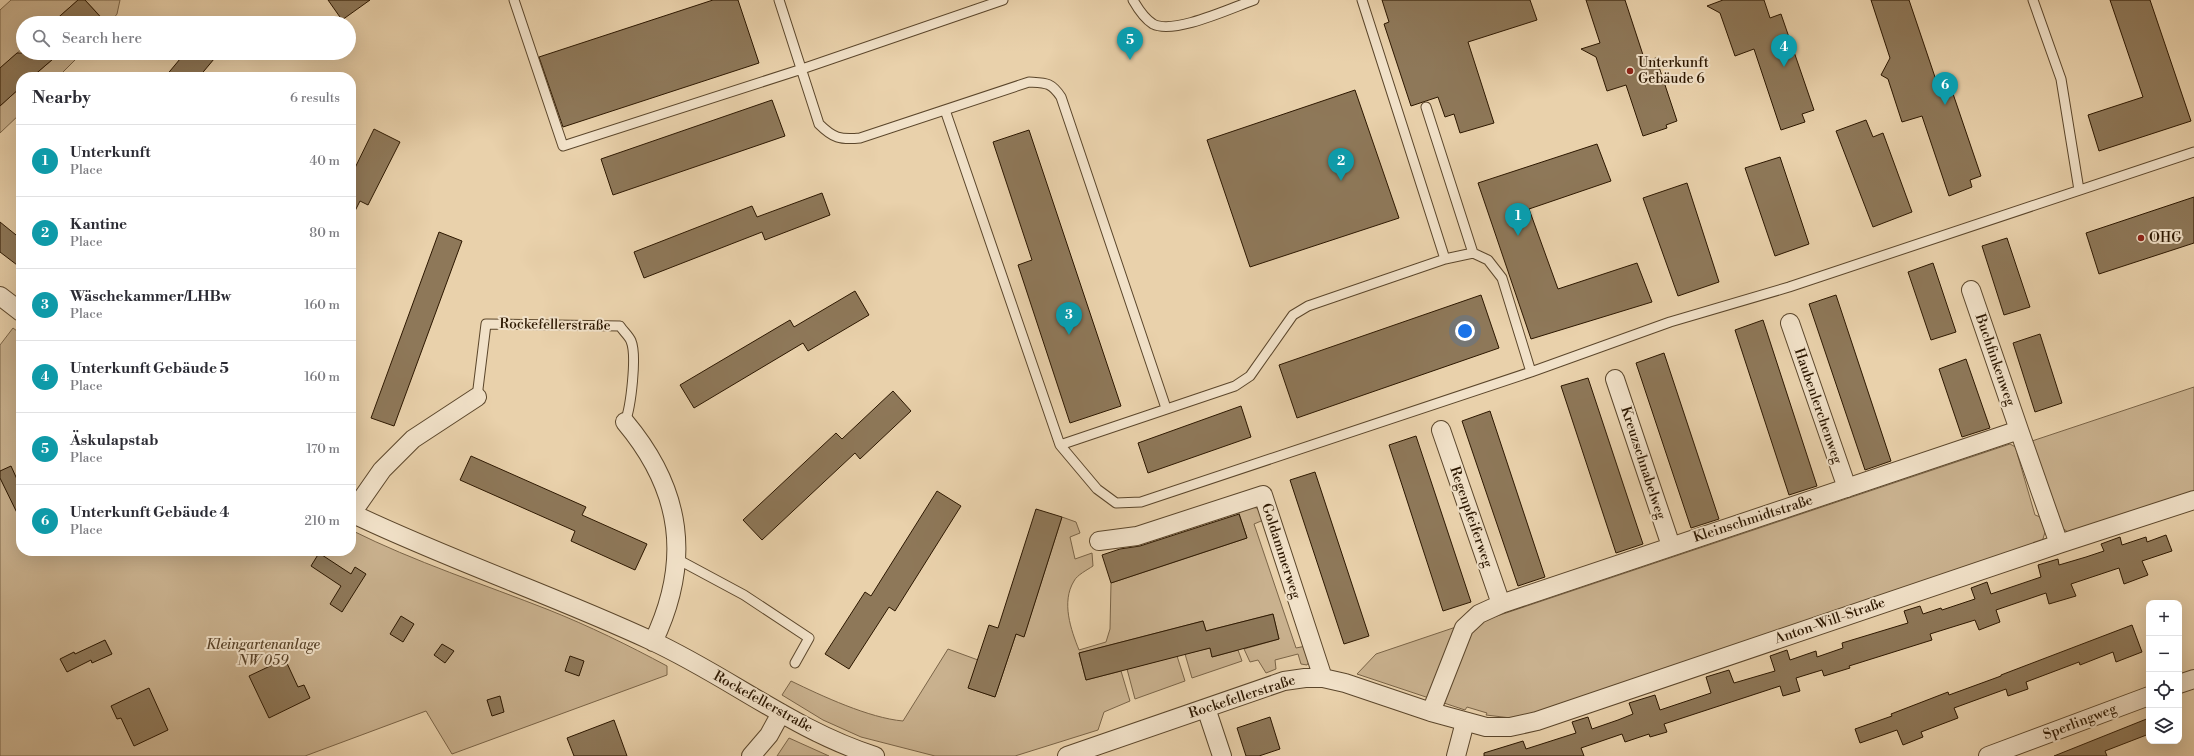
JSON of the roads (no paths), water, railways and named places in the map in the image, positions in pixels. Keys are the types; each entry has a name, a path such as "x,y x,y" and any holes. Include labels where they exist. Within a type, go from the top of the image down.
{"street":[{"name":"Buchfinkenweg","path":"1971,290 2019,430"},
{"path":"0,296 16,308"},
{"name":"Haubenlerchenweg","path":"1790,324 1847,488"},
{"name":"Kreuzschnabelweg","path":"1615,379 1671,546"},
{"name":"Rockefellerstraße","path":"356,507 382,470 413,439 477,397"},
{"name":"Rockefellerstraße","path":"625,422 644,445 663,481 670,502 675,529 677,559 664,620 654,642"},
{"name":"Regenpfeiferweg","path":"1441,430 1501,604"},
{"name":"Kleinschmidtstraße","path":"1431,712 1464,628 1479,614 1501,604 1671,546 2019,430"},
{"path":"2019,430 2059,544"},
{"name":"Goldammerweg","path":"1099,541 1137,536 1263,495 1322,678"},
{"name":"Anton-Will-Straße","path":"1465,722 1486,727 1510,728 1537,721 2059,544 2194,500"},
{"name":"Rockefellerstraße","path":"356,515 440,553 574,607 654,642 781,713 845,751 875,756"},
{"name":"Rockefellerstraße","path":"1067,756 1284,681 1305,678 1322,678 1345,683 1465,722"},
{"path":"2182,683 2194,679"},
{"name":"Sperlingweg","path":"1988,756 2146,697"},
{"path":"1206,708 1222,756"},
{"path":"751,756 769,735 781,713"},
{"path":"1456,756 1465,722"}],"lane":[{"path":"514,0 563,146 802,69 1003,0"},
{"path":"779,0 819,124 828,133 842,140 860,138 1029,82 1044,83 1054,86 1061,97 1166,408"},
{"path":"1133,0 1152,23 1164,27 1184,24 1254,0"},
{"path":"1362,0 1445,259"},
{"path":"2033,0 2061,79 2079,190"},
{"path":"1426,106 1473,253"},
{"path":"945,110 1060,445 1097,489 1116,503 1141,502 1531,372 1670,322 1789,286 2194,152"},
{"path":"1060,445 1235,386 1250,376 1293,315 1308,306 1445,259 1473,253 1488,260 1502,278 1531,372"},
{"name":"Rockefellerstraße","path":"477,397 486,324 620,326 631,341 634,357 630,410 625,422"},
{"path":"677,559 744,595 809,638 795,663"}],"place":[{"name":"Äskulapstab","path":"1130,60"},
{"name":"Unterkunft Gebäude 5","path":"1784,67"},
{"name":"Unterkunft Gebäude 6","path":"1630,71"},
{"name":"Unterkunft Gebäude 4","path":"1945,105"},
{"name":"Kantine","path":"1341,181"},
{"name":"Unterkunft","path":"1518,236"},
{"name":"OHG","path":"2141,238"},
{"name":"Wäschekammer/LHBw","path":"1069,335"}],"park label":[{"name":"Kleingartenanlage NW 059","path":"263,654"}]}
